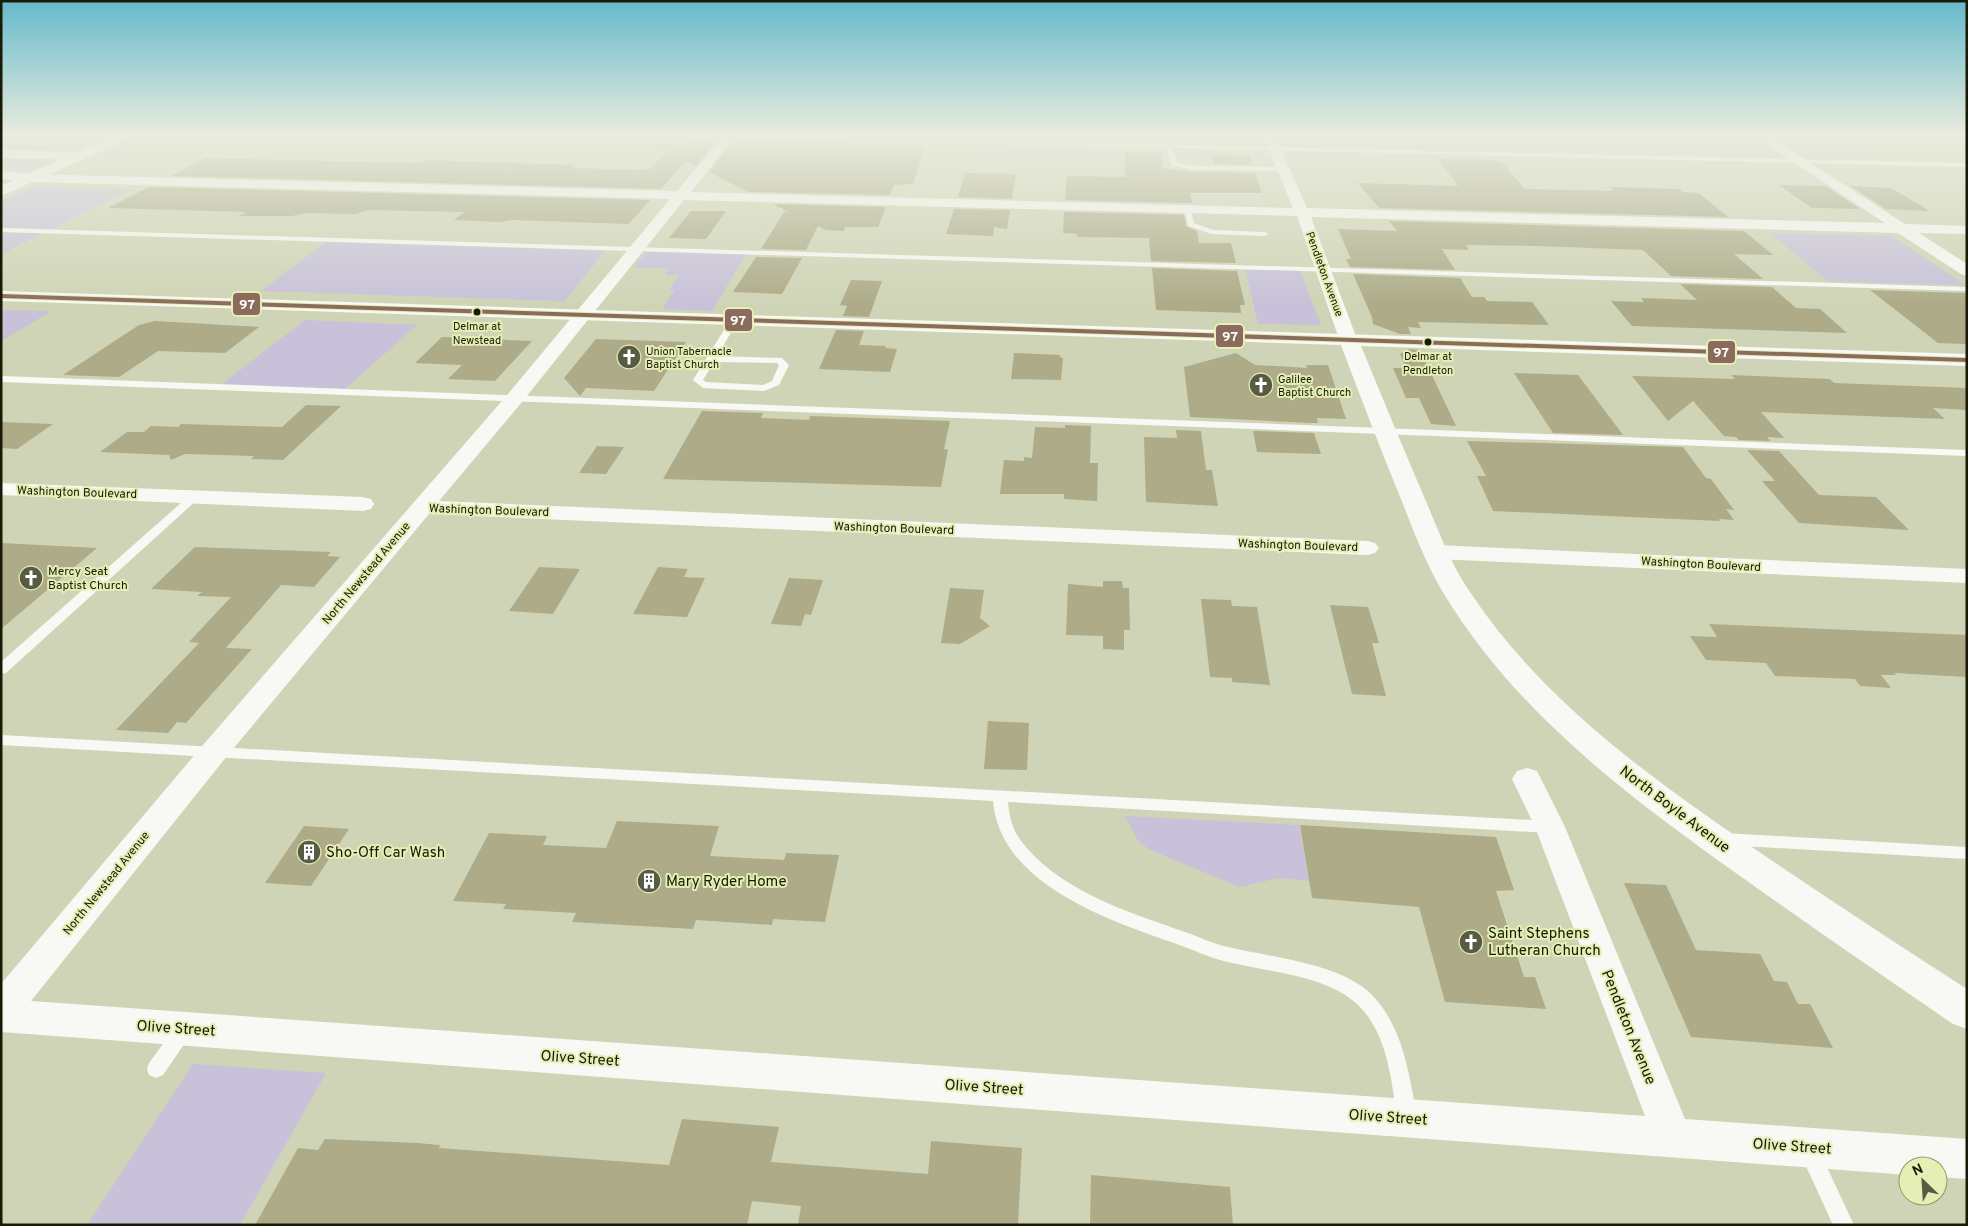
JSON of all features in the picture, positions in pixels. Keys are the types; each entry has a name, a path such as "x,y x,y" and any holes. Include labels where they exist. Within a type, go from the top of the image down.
{"main road":[{"path":"1,296 1967,360"},
{"name":"Pendleton Avenue","path":"1348,339 1435,552"},
{"name":"North Boyle Avenue","path":"1435,552 1457,594 1499,652 1536,693 1580,736 1638,784 1713,838 1967,1011"}],"street":[{"path":"608,192 1967,230"},
{"name":"Pendleton Avenue","path":"1294,192 1348,339"},
{"path":"1844,192 1967,271"},
{"name":"North Newstead Avenue","path":"1,1010 213,753 515,398 681,194"},
{"name":"Washington Boulevard","path":"2,490 363,504"},
{"name":"Washington Boulevard","path":"421,507 1366,548"},
{"name":"Washington Boulevard","path":"1435,552 1967,576"},
{"name":"Pendleton Avenue","path":"1527,779 1550,827 1673,1137"},
{"name":"Olive Street","path":"1,1015 1967,1159"}],"lane":[{"path":"1187,208 1191,224 1212,232 1265,234"},
{"path":"1,230 1967,289"},
{"path":"711,359 778,360 784,366 776,383 764,388 704,385 698,380 735,319"},
{"path":"1,379 1967,453"},
{"path":"1,670 194,497"},
{"path":"1,740 1550,827"},
{"path":"1000,797 1001,813 1006,829 1015,844 1028,859 1065,888 1139,923 1231,956 1335,982 1361,996 1376,1012 1386,1029 1395,1056 1407,1118"},
{"path":"1713,838 1967,853"},
{"path":"156,1069 185,1029"},
{"path":"1807,1147 1844,1225"}],"shaded area":[{"path":"21,192 126,192 52,229 1,227 1,201"},
{"path":"1,232 43,233 1,254"},
{"path":"1770,233 1892,236 1965,285 1828,281"},
{"path":"326,242 605,251 564,301 261,291"},
{"path":"647,251 746,254 712,311 662,309 675,290 669,290 679,275 665,275 668,269 634,267"},
{"path":"1245,268 1300,270 1321,325 1258,324"},
{"path":"1,310 52,311 1,341"},
{"path":"305,320 417,325 345,389 222,384"},
{"path":"1125,816 1299,825 1309,881 1279,878 1240,887 1148,849 1137,839"},
{"path":"193,1064 326,1073 240,1225 87,1225"}],"building":[{"path":"139,192 350,192 650,200 629,224 454,220 464,212 368,210 356,214 306,213 292,216 239,216 246,212 108,208"},
{"path":"758,192 891,192 890,195"},
{"path":"959,192 1013,192 1012,199 958,197"},
{"path":"1066,192 1262,193 1190,193 1192,203 1065,200"},
{"path":"1366,192 1686,192 1699,193 1728,217 1379,208"},
{"path":"1789,192 1835,192 1860,209 1812,208"},
{"path":"1860,192 1898,192 1930,211 1886,209"},
{"path":"773,204 886,207 878,227 845,227 844,231 826,230 818,226 806,250 761,249 784,212 790,213"},
{"path":"954,209 1010,210 1007,229 994,227 993,236 946,234"},
{"path":"691,211 726,211 706,239 669,238"},
{"path":"1064,212 1184,215 1186,226 1197,231 1199,243 1231,243 1236,263 1151,261 1149,238 1077,237 1077,234 1063,233"},
{"path":"1389,221 1744,231 1773,255 1734,254 1763,279 1671,276 1643,250 1537,246 1466,245 1469,250 1442,249 1455,270 1350,267 1346,259 1351,259 1338,229 1397,231"},
{"path":"756,257 802,258 782,294 733,292"},
{"path":"1152,268 1237,271 1245,305 1240,305 1241,313 1156,310"},
{"path":"1353,274 1460,278 1472,297 1484,297 1487,301 1532,302 1549,325 1418,322 1421,328 1408,327 1411,334 1400,334 1373,324 1372,317"},
{"path":"851,280 882,281 869,317 843,316 847,306 840,305"},
{"path":"1680,284 1772,287 1796,308 1820,309 1847,333 1632,326 1611,301 1644,302 1641,298 1697,300"},
{"path":"1870,290 1967,293 1967,344 1938,343"},
{"path":"155,321 259,327 225,353 158,351 119,377 63,375 139,325"},
{"path":"836,330 864,331 859,345 886,346 885,348 897,349 890,372 819,369"},
{"path":"442,337 532,341 495,381 448,379 462,365 415,363"},
{"name":"Union Tabernacle Baptist Church","path":"596,339 686,342 654,391 586,388 580,396 564,378"},
{"path":"1409,349 1420,350 1456,426 1431,424 1419,398 1406,398 1393,368 1406,368 1400,354"},
{"path":"1014,353 1060,355 1063,358 1061,380 1011,379"},
{"name":"Galilee Baptist Church","path":"1236,353 1255,365 1307,368 1306,365 1328,365 1346,419 1317,418 1318,423 1311,423 1190,417 1184,367"},
{"path":"1514,373 1578,375 1623,435 1553,433"},
{"path":"1731,375 1830,379 1834,383 1967,388 1967,410 1933,408 1945,419 1761,412 1784,438 1767,437 1770,441 1739,440 1736,437 1724,436 1693,401 1668,421 1632,376 1735,379"},
{"path":"306,405 341,406 283,460 251,459 254,456 185,454 171,460 169,455 100,452 127,432 144,432 151,426 178,427 181,424 282,427"},
{"path":"702,411 763,413 761,418 809,420 810,416 950,421 944,449 948,450 941,487 663,479"},
{"path":"1,422 53,424 17,449 1,448"},
{"path":"1065,425 1091,426 1090,463 1098,463 1097,501 1064,499 1064,494 1000,494 1004,460 1024,461 1024,457 1032,458 1035,427 1065,428"},
{"path":"1176,430 1201,431 1206,470 1212,470 1218,506 1146,502 1144,437 1177,438"},
{"path":"1253,431 1314,433 1321,454 1257,452"},
{"path":"1467,441 1683,447 1706,478 1711,479 1734,510 1726,509 1734,520 1719,519 1720,521 1493,511 1477,476 1486,476"},
{"path":"597,446 624,447 606,474 579,473"},
{"path":"1747,450 1779,451 1819,495 1876,497 1909,530 1799,523 1762,481 1775,481"},
{"name":"Mercy Seat Baptist Church","path":"1,543 97,548 1,629"},
{"path":"195,547 331,552 327,556 340,557 314,587 281,585 226,648 252,649 186,723 177,722 168,733 116,730 199,643 189,642 231,597 197,596 202,592 151,589"},
{"path":"539,567 580,569 553,614 509,611"},
{"path":"658,567 688,569 684,577 705,578 687,617 633,614"},
{"path":"789,578 823,580 811,615 805,614 801,626 771,624"},
{"path":"1103,581 1122,581 1123,588 1129,588 1130,630 1124,630 1124,650 1103,649 1103,636 1066,635 1068,584 1103,587"},
{"path":"950,588 984,590 980,618 990,626 960,644 941,643"},
{"path":"1201,599 1231,600 1232,606 1257,607 1270,685 1232,682 1232,678 1210,677"},
{"path":"1330,605 1368,607 1379,643 1372,643 1386,696 1352,694"},
{"path":"1709,624 1967,635 1967,677 1894,673 1896,675 1881,675 1891,688 1860,686 1855,679 1775,676 1766,663 1706,660 1690,636 1717,637"},
{"path":"988,721 1029,723 1027,770 984,769"},
{"name":"Mary Ryder Home","path":"617,821 719,826 710,856 784,860 786,853 839,855 825,922 773,919 772,925 696,920 693,929 572,922 576,913 503,909 506,904 453,901 489,833 547,836 543,845 606,848"},
{"name":"Saint Stephens Lutheran Church","path":"1300,825 1496,837 1514,890 1496,891 1524,977 1535,977 1546,1009 1445,1002 1419,907 1312,898"},
{"name":"Sho-Off Car Wash","path":"304,826 349,829 311,886 265,883"},
{"path":"1624,883 1666,885 1696,950 1760,954 1774,981 1787,982 1798,1004 1810,1004 1833,1048 1691,1037"},
{"path":"682,1119 779,1127 771,1162 928,1174 931,1141 1022,1148 1018,1225 798,1225 801,1206 752,1201 747,1225 255,1225 298,1148 318,1150 325,1139 417,1143 440,1145 439,1148 669,1165"},
{"path":"1091,1175 1230,1187 1233,1225 1090,1225"}],"transit line":[{"name":"97","path":"1,296 1967,360"}],"place":[{"name":"Delmar at Newstead","path":"477,312"},
{"name":"Delmar at Pendleton","path":"1428,342"},
{"name":"Union Tabernacle Baptist Church","path":"629,357"},
{"name":"Galilee Baptist Church","path":"1261,385"},
{"name":"Mercy Seat Baptist Church","path":"31,578"},
{"name":"Sho-Off Car Wash","path":"309,852"},
{"name":"Mary Ryder Home","path":"649,881"},
{"name":"Saint Stephens Lutheran Church","path":"1471,942"}]}
